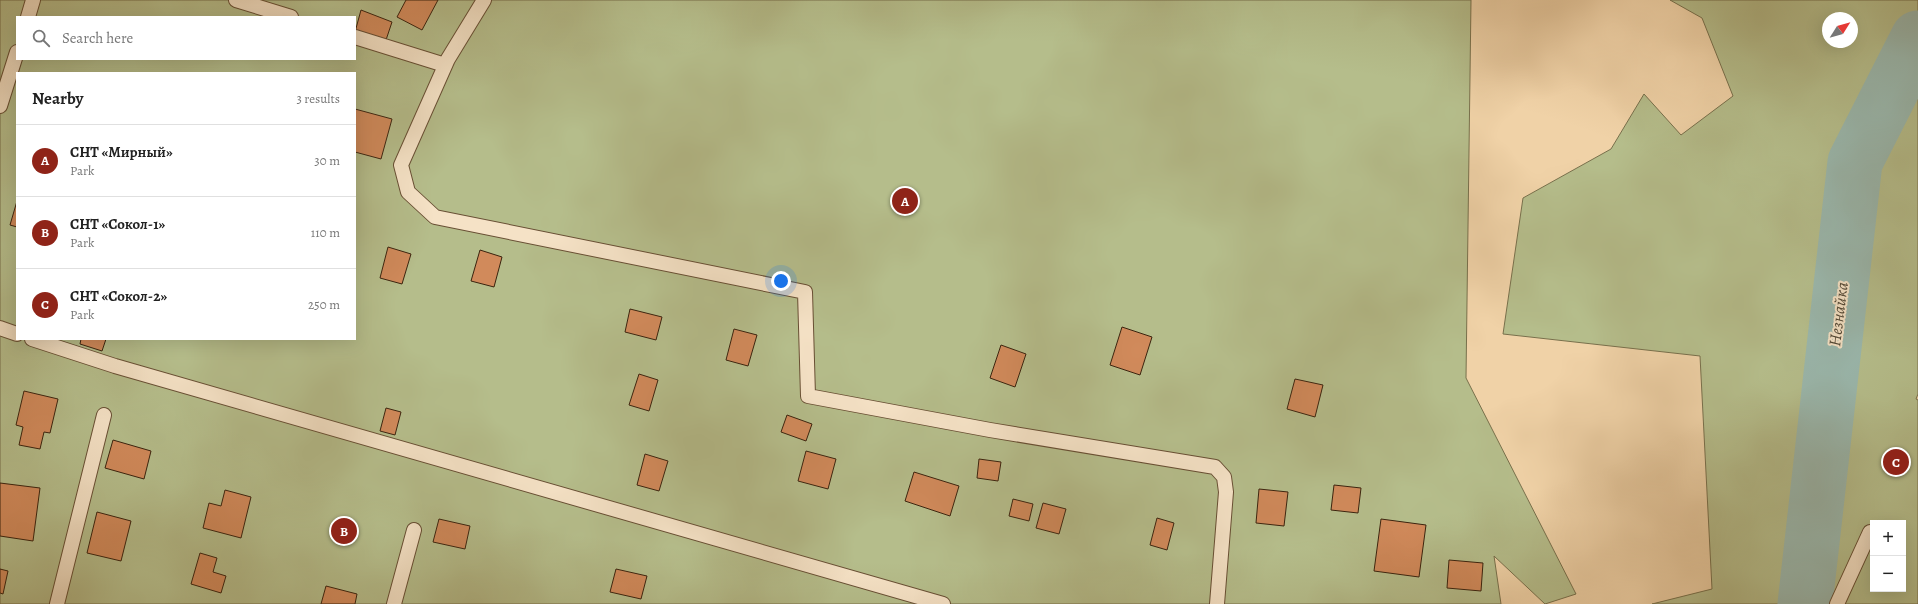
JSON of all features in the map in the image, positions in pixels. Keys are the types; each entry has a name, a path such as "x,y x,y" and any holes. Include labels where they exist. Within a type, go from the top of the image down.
{"lane":[{"path":"28,16 34,0"},
{"path":"236,0 288,16"},
{"path":"484,0 445,65 400,165 408,192 436,217 805,292 808,396 990,430 1215,468 1224,477 1226,492 1217,604"},
{"path":"356,37 445,65"},
{"path":"0,106 16,55"},
{"path":"0,328 16,334"},
{"path":"35,340 115,366 943,604"},
{"path":"57,604 104,415"},
{"path":"394,604 414,530"},
{"path":"1837,604 1870,532"}],"green space":[{"path":"0,0 1471,0 1466,378 1576,594 1545,604 1494,556 1501,604 0,604"},
{"path":"1670,0 1918,0 1918,394 1916,399 1918,400 1918,604 1652,604 1712,589 1700,356 1503,334 1523,198 1611,149 1644,94 1681,135 1733,96 1702,18"}],"building":[{"path":"406,0 438,0 422,30 397,17"},
{"path":"361,10 392,22 385,43 356,32"},
{"path":"356,109 392,119 381,159 356,152"},
{"path":"16,204 16,227 10,225"},
{"path":"388,247 411,254 402,284 380,278"},
{"path":"480,250 502,257 494,287 471,281"},
{"path":"630,309 662,317 656,340 625,332"},
{"path":"1122,327 1152,337 1140,375 1110,365"},
{"path":"734,329 757,335 748,366 726,360"},
{"path":"81,340 106,340 102,351 80,344"},
{"path":"1001,345 1026,354 1015,387 990,378"},
{"path":"639,374 658,380 649,411 629,405"},
{"path":"1295,379 1323,385 1315,417 1287,409"},
{"path":"24,391 58,399 50,433 44,432 40,449 19,445 23,427 16,425"},
{"path":"386,408 401,412 395,435 380,431"},
{"path":"787,415 812,424 806,441 781,432"},
{"path":"113,440 151,451 144,479 105,468"},
{"path":"806,451 836,459 828,489 798,481"},
{"path":"645,454 668,461 659,491 637,485"},
{"path":"979,459 1001,462 998,481 977,478"},
{"path":"914,472 959,486 950,516 905,501"},
{"path":"0,483 40,488 33,541 0,536"},
{"path":"1334,485 1361,488 1358,513 1331,510"},
{"path":"1259,489 1288,492 1284,526 1256,523"},
{"path":"225,490 251,497 241,538 203,528 209,503 221,506"},
{"path":"1013,499 1033,504 1029,521 1009,516"},
{"path":"1043,503 1066,509 1059,534 1036,528"},
{"path":"97,512 131,521 121,561 87,553"},
{"path":"1157,518 1174,523 1167,550 1150,545"},
{"path":"439,519 470,526 465,549 433,542"},
{"path":"1381,519 1426,525 1419,577 1374,571"},
{"path":"200,553 217,558 213,572 226,576 221,593 191,584"},
{"path":"1449,560 1483,563 1481,591 1447,588"},
{"path":"0,569 8,571 3,594 0,593"},
{"path":"616,569 647,576 641,599 610,592"},
{"path":"326,586 357,594 355,604 321,604"}],"waterway":[{"name":"Незнайка","path":"1805,604 1855,162 1918,38"}],"place":[{"name":"СНТ «Мирный»","path":"905,201"},
{"name":"СНТ «Сокол-2»","path":"1896,462"},
{"name":"СНТ «Сокол-1»","path":"344,531"}]}
